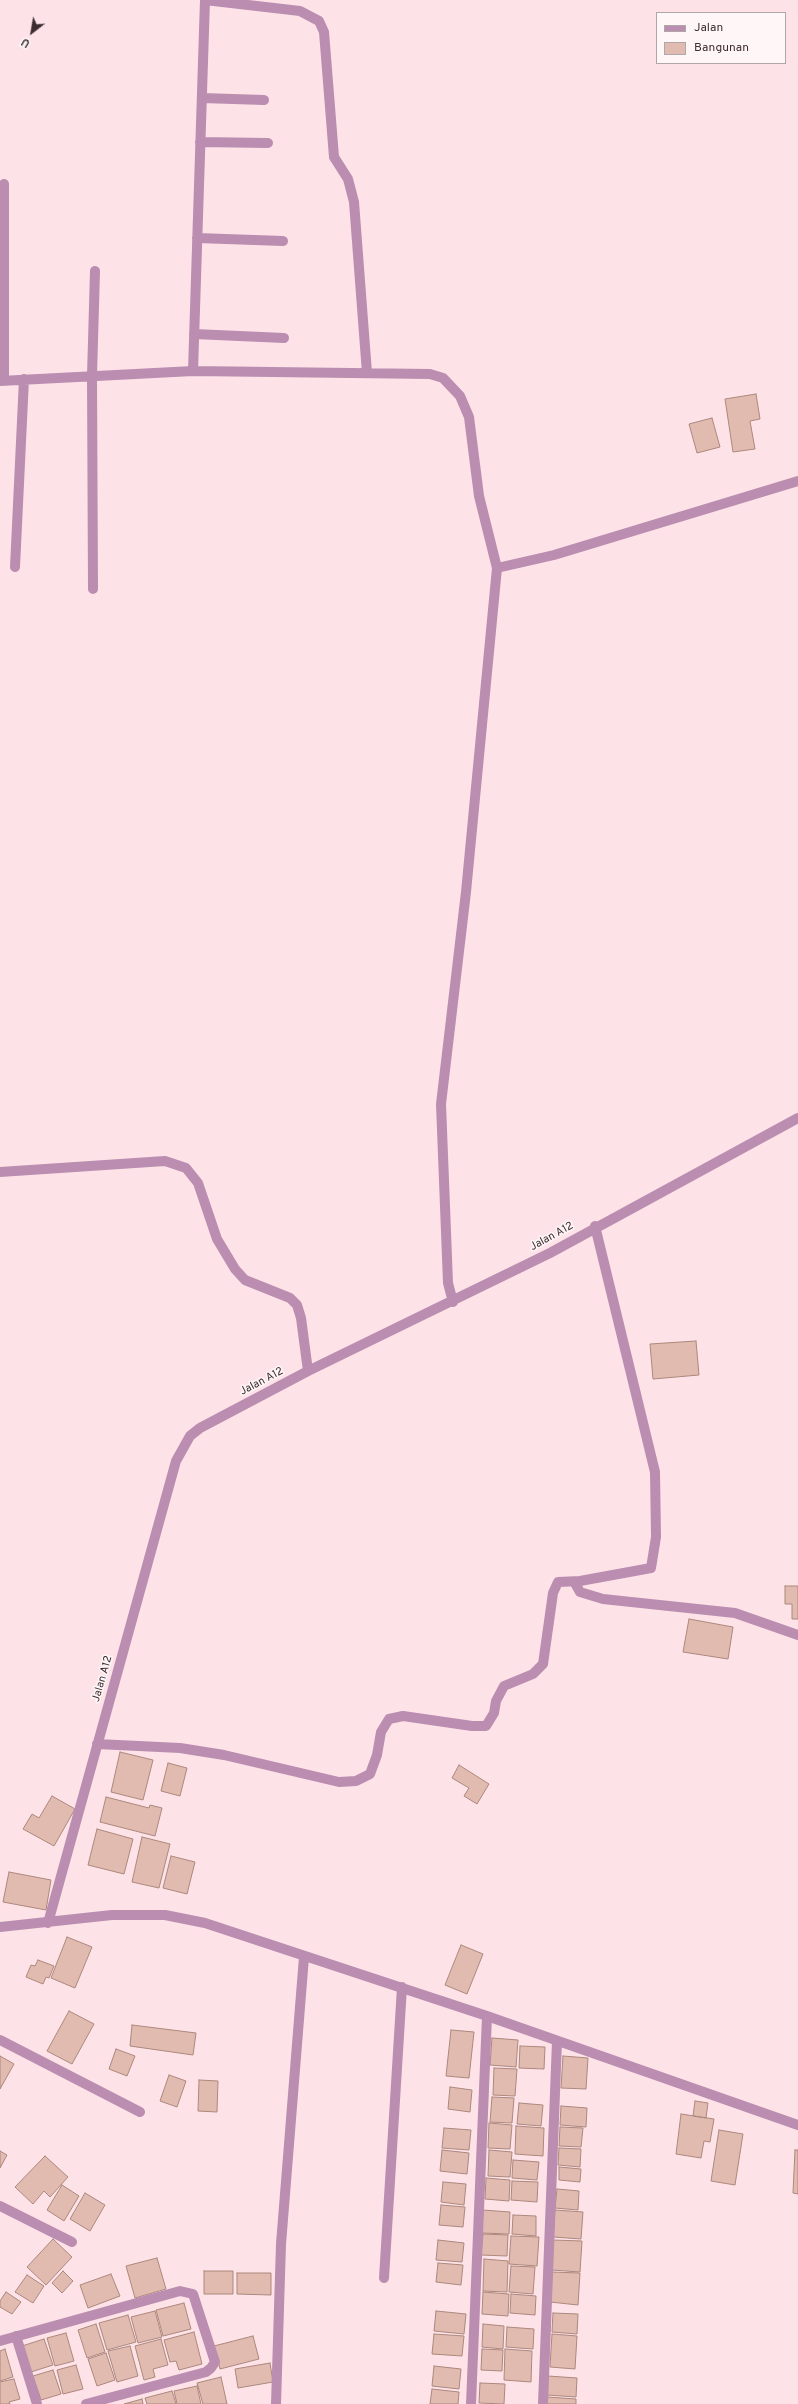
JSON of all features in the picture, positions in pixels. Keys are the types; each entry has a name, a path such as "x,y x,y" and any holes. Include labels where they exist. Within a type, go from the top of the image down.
{"street":[{"path":"193,371 205,0 300,11 319,20 324,32 334,157 348,179 354,202 367,373"},
{"path":"202,98 264,100"},
{"path":"200,142 268,143"},
{"path":"4,184 2,381 193,371 430,374 443,378 460,396 469,417 479,496 497,568 466,892 441,1104 448,1283 452,1302"},
{"path":"197,238 283,241"},
{"path":"93,589 92,376 96,271"},
{"path":"194,334 284,338"},
{"path":"15,567 24,379"},
{"path":"497,568 554,555 798,481"},
{"name":"Jalan A12","path":"48,1923 176,1461 190,1436 200,1428 308,1371 550,1253 595,1226 798,1118"},
{"path":"0,1172 165,1161 186,1168 198,1183 217,1240 235,1269 245,1280 290,1298 297,1305 301,1318 308,1371"},
{"path":"97,1744 165,1747 224,1755 339,1782 356,1781 370,1774 377,1755 381,1732 389,1719 403,1716 472,1726 486,1726 494,1713 496,1700 504,1686 533,1674 543,1664 555,1585 558,1582 580,1581 651,1568 656,1537 655,1472 595,1226"},
{"path":"580,1581 576,1585 580,1592 603,1599 735,1613 798,1635"},
{"path":"0,1927 112,1915 165,1915 205,1923 304,1957 402,1987 798,2125"},
{"path":"276,2404 281,2244 304,1957"},
{"path":"384,2278 402,1987"},
{"path":"471,2404 487,2016"},
{"path":"0,2040 140,2112"},
{"path":"543,2404 557,2041"},
{"path":"0,2206 72,2242"},
{"path":"0,2340 180,2291 193,2294 215,2362 211,2368 206,2372 86,2404"},
{"path":"16,2336 37,2404"}],"building":[{"path":"756,394 760,419 750,421 755,449 733,452 725,399"},
{"path":"712,418 720,447 697,453 689,424"},
{"path":"696,1341 699,1375 653,1379 650,1344"},
{"path":"785,1586 798,1586 798,1619 792,1619 792,1604 785,1604"},
{"path":"689,1619 733,1627 728,1659 683,1652"},
{"path":"120,1752 153,1760 143,1800 111,1792"},
{"path":"168,1763 187,1768 180,1796 161,1791"},
{"path":"459,1765 489,1784 477,1804 464,1796 469,1788 452,1778"},
{"path":"52,1796 75,1809 54,1846 23,1829 32,1814 39,1818"},
{"path":"106,1797 149,1808 150,1805 162,1808 155,1836 100,1822"},
{"path":"97,1829 133,1839 124,1874 88,1865"},
{"path":"142,1837 170,1844 159,1888 132,1882"},
{"path":"171,1856 195,1862 187,1894 163,1888"},
{"path":"9,1872 51,1880 46,1910 3,1902"},
{"path":"67,1937 92,1947 75,1988 51,1978"},
{"path":"461,1945 483,1954 467,1994 445,1985"},
{"path":"38,1960 54,1966 49,1978 46,1977 43,1984 26,1977 31,1965 35,1966"},
{"path":"69,2011 94,2024 72,2064 47,2051"},
{"path":"132,2025 196,2033 193,2055 130,2046"},
{"path":"451,2030 474,2032 469,2078 446,2076"},
{"path":"492,2038 518,2040 516,2067 490,2065"},
{"path":"520,2046 545,2047 544,2069 519,2068"},
{"path":"116,2049 135,2056 127,2076 109,2069"},
{"path":"0,2056 14,2064 0,2089"},
{"path":"563,2056 588,2058 586,2089 561,2088"},
{"path":"494,2068 517,2069 515,2096 493,2095"},
{"path":"169,2075 186,2081 177,2107 160,2101"},
{"path":"199,2080 218,2081 217,2112 198,2111"},
{"path":"450,2087 472,2090 470,2112 448,2109"},
{"path":"492,2097 514,2098 512,2123 490,2122"},
{"path":"695,2101 708,2103 706,2118 693,2116"},
{"path":"519,2103 543,2105 541,2126 517,2124"},
{"path":"561,2106 587,2108 586,2127 560,2125"},
{"path":"681,2114 714,2119 710,2142 704,2141 701,2158 676,2154"},
{"path":"489,2123 512,2125 510,2149 488,2148"},
{"path":"516,2126 544,2128 543,2156 515,2154"},
{"path":"560,2127 583,2128 581,2147 559,2146"},
{"path":"444,2128 471,2130 469,2150 442,2148"},
{"path":"719,2130 743,2134 735,2185 711,2181"},
{"path":"559,2148 581,2149 580,2167 558,2165"},
{"path":"442,2150 469,2153 467,2174 440,2171"},
{"path":"489,2150 512,2152 510,2177 488,2176"},
{"path":"795,2150 798,2150 798,2194 793,2193"},
{"path":"0,2151 7,2155 0,2168"},
{"path":"45,2156 68,2177 50,2197 44,2191 33,2204 15,2187"},
{"path":"513,2160 539,2162 537,2180 512,2178"},
{"path":"559,2167 581,2169 580,2182 559,2180"},
{"path":"486,2178 510,2180 509,2201 485,2199"},
{"path":"512,2181 538,2182 537,2202 511,2200"},
{"path":"443,2182 466,2184 464,2205 441,2202"},
{"path":"62,2185 79,2196 64,2221 47,2210"},
{"path":"557,2189 579,2191 578,2210 555,2208"},
{"path":"85,2193 105,2205 90,2231 70,2219"},
{"path":"441,2205 465,2207 463,2227 439,2225"},
{"path":"483,2210 510,2212 509,2234 482,2233"},
{"path":"555,2210 583,2212 581,2239 553,2237"},
{"path":"513,2215 536,2216 536,2236 512,2234"},
{"path":"483,2234 508,2235 507,2256 481,2255"},
{"path":"511,2236 539,2237 537,2266 509,2264"},
{"path":"53,2239 72,2257 46,2285 27,2267"},
{"path":"438,2240 464,2243 462,2262 436,2260"},
{"path":"553,2240 582,2241 580,2272 552,2270"},
{"path":"157,2258 166,2289 135,2298 126,2266"},
{"path":"484,2259 508,2261 507,2292 483,2291"},
{"path":"438,2263 463,2265 461,2285 436,2282"},
{"path":"511,2266 535,2267 533,2294 509,2292"},
{"path":"63,2271 73,2281 62,2293 52,2283"},
{"path":"204,2271 233,2271 233,2294 204,2294"},
{"path":"552,2272 580,2273 578,2305 550,2302"},
{"path":"237,2273 271,2273 271,2295 237,2294"},
{"path":"111,2274 120,2296 88,2308 80,2285"},
{"path":"27,2275 44,2286 33,2303 15,2292"},
{"path":"6,2292 21,2302 12,2314 0,2307 0,2301"},
{"path":"483,2292 509,2294 508,2316 482,2314"},
{"path":"511,2294 536,2296 535,2315 510,2313"},
{"path":"184,2303 191,2329 163,2336 156,2310"},
{"path":"155,2311 162,2337 138,2343 131,2317"},
{"path":"436,2311 466,2314 464,2334 434,2331"},
{"path":"553,2313 578,2314 577,2334 552,2332"},
{"path":"128,2315 136,2342 107,2350 99,2323"},
{"path":"96,2324 105,2352 87,2358 78,2330"},
{"path":"483,2324 504,2326 503,2349 482,2347"},
{"path":"507,2327 534,2329 533,2349 506,2347"},
{"path":"194,2332 202,2364 179,2370 176,2361 170,2362 164,2340"},
{"path":"66,2333 74,2361 55,2366 47,2338"},
{"path":"434,2334 464,2336 462,2356 432,2354"},
{"path":"552,2334 577,2336 575,2369 550,2367"},
{"path":"253,2336 259,2359 220,2369 214,2346"},
{"path":"44,2339 53,2365 31,2372 22,2346"},
{"path":"161,2339 168,2365 153,2369 155,2377 144,2380 135,2346"},
{"path":"130,2346 138,2376 117,2382 108,2351"},
{"path":"5,2349 13,2377 0,2381 0,2351"},
{"path":"482,2349 503,2350 502,2371 481,2370"},
{"path":"505,2349 532,2351 531,2382 504,2380"},
{"path":"106,2353 115,2380 97,2386 88,2359"},
{"path":"270,2363 273,2382 238,2388 235,2369"},
{"path":"76,2365 83,2389 63,2394 57,2370"},
{"path":"434,2366 461,2369 459,2389 432,2386"},
{"path":"53,2370 61,2394 41,2400 33,2376"},
{"path":"548,2376 577,2378 576,2397 547,2395"},
{"path":"221,2377 227,2404 203,2404 197,2383"},
{"path":"14,2379 20,2399 9,2402 10,2404 0,2404 0,2382"},
{"path":"480,2383 505,2384 504,2404 479,2403"},
{"path":"197,2386 201,2404 177,2404 174,2391"},
{"path":"432,2389 459,2392 458,2404 430,2404"},
{"path":"172,2391 176,2404 147,2404 145,2398"},
{"path":"547,2397 576,2399 576,2404 546,2404"},
{"path":"142,2399 143,2404 124,2404"}]}
